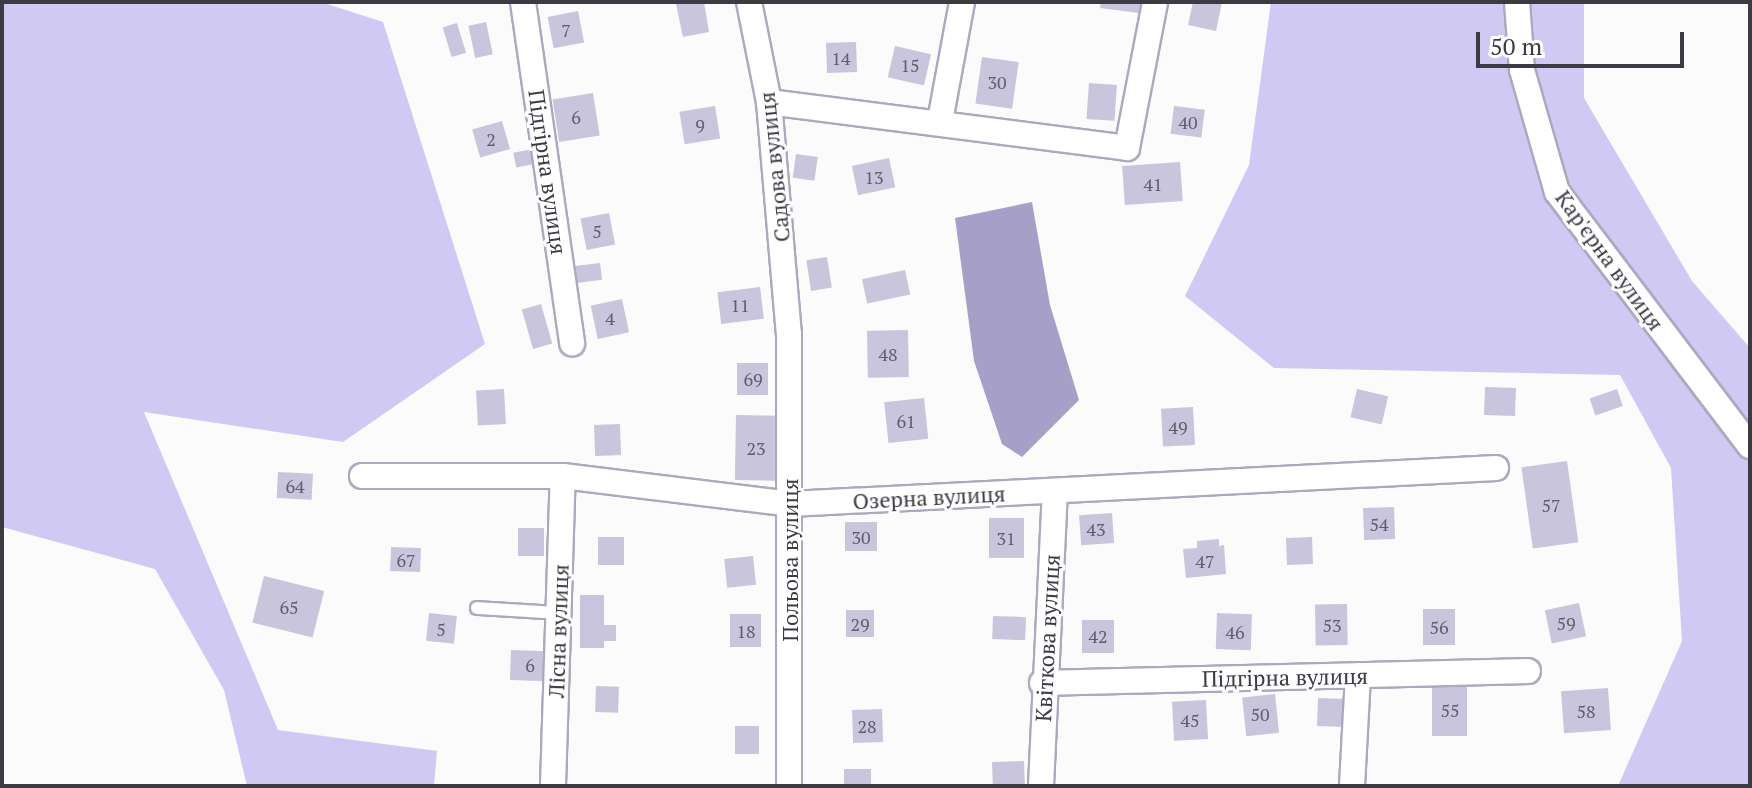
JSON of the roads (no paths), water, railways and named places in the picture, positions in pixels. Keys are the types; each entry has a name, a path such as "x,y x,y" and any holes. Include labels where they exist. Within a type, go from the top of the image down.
{"street":[{"name":"Підгірна вулиця","path":"523,2 572,343"},
{"name":"Садова вулиця","path":"749,2 769,102 789,334"},
{"path":"940,121 962,2"},
{"path":"769,102 940,121 1127,148 1155,2"},
{"name":"Кар'єрна вулиця","path":"1517,2 1522,70 1557,192 1750,446"},
{"name":"Польова вулиця","path":"789,334 789,786"},
{"name":"Озерна вулиця","path":"362,476 563,476 790,504 1496,468"},
{"name":"Лісна вулиця","path":"553,786 563,476"},
{"name":"Квіткова вулиця","path":"1041,786 1042,683 1055,491"},
{"name":"Підгірна вулиця","path":"1042,683 1528,671"},
{"path":"1352,786 1358,675"}],"lane":[{"path":"477,608 559,613"}]}
